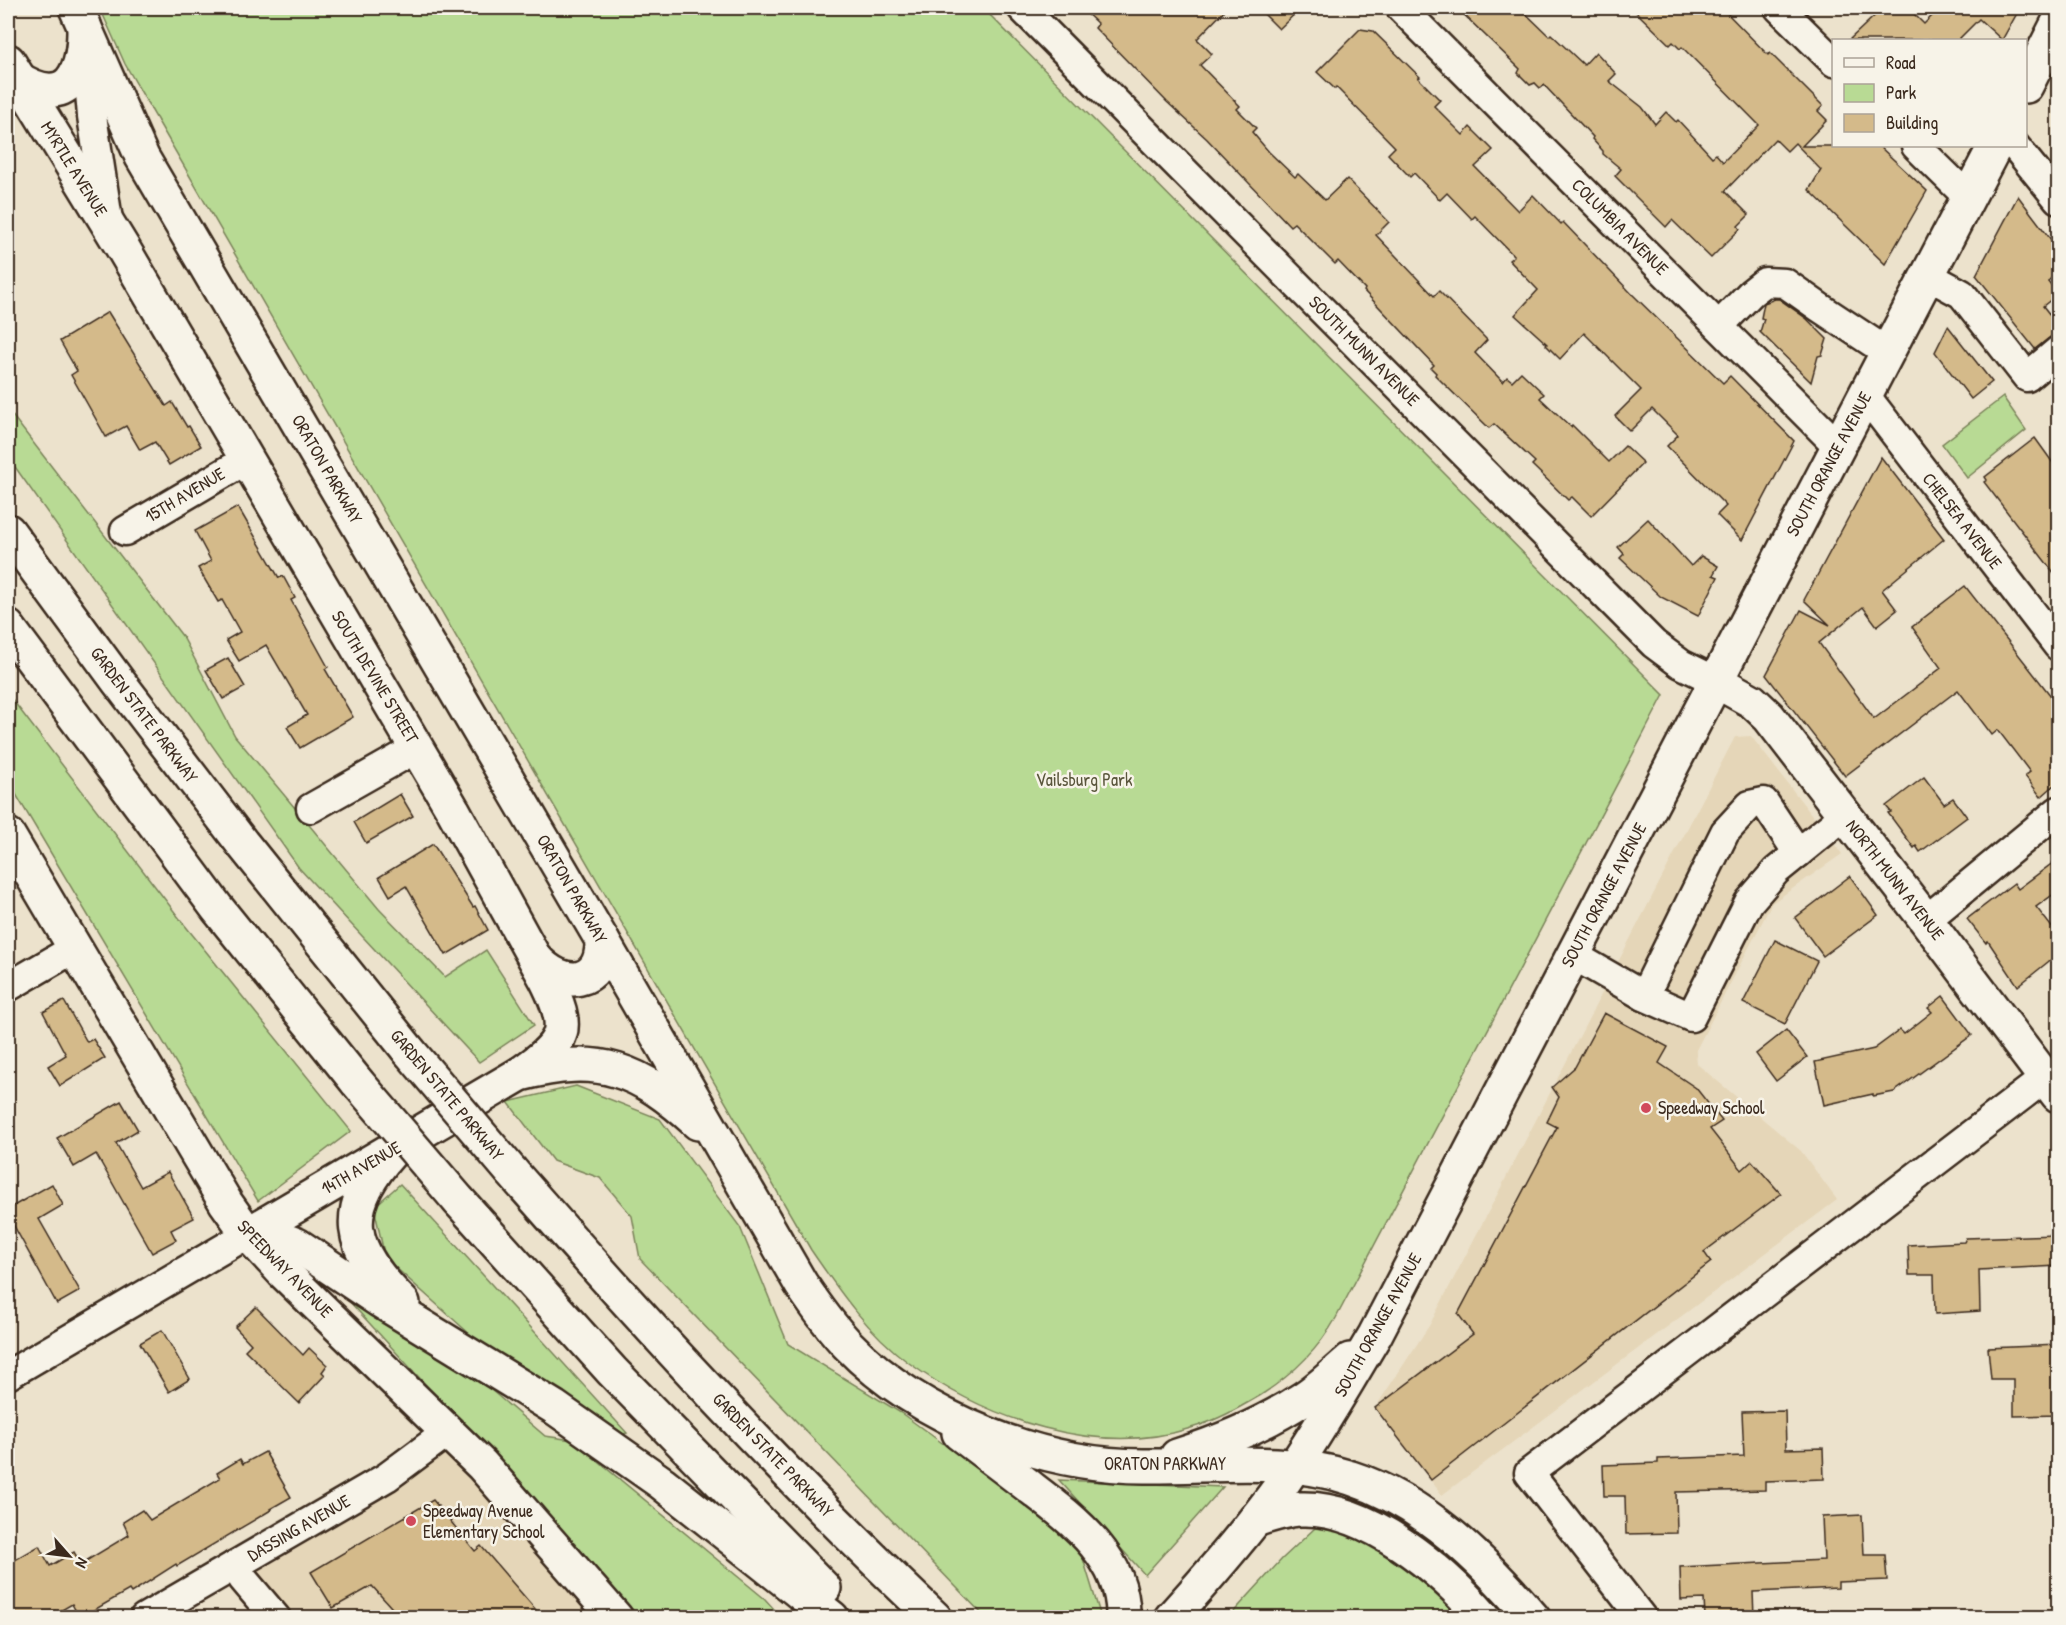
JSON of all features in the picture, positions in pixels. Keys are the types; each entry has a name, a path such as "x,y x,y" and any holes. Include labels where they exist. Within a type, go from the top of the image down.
{"main road":[{"path":"12,69 29,85 46,91 56,89 73,79 82,62 80,15"},
{"name":"ORATON PARKWAY","path":"80,15 142,157 602,940 792,1269 815,1304 849,1346 896,1385 925,1403 972,1427 1039,1452 1080,1462 1123,1466 1232,1463 1295,1465 1353,1479 1413,1508 1464,1547 1503,1584 1533,1617"},
{"path":"2029,73 2058,23"},
{"name":"MYRTLE AVENUE","path":"12,69 140,278"},
{"name":"SOUTH ORANGE AVENUE","path":"1171,1617 1255,1520 1295,1465 1375,1335 1994,147"},
{"name":"SOUTH DEVINE STREET","path":"140,278 417,748 536,959 557,1001 562,1026 560,1036 548,1053 520,1074"},
{"name":"GARDEN STATE PARKWAY","path":"11,535 118,681 242,843 409,1051 511,1171 584,1254 758,1441 935,1617"},
{"path":"8,627 196,880 357,1082 553,1308 670,1432 854,1617"},
{"name":"NORTH MUNN AVENUE","path":"1716,681 1761,708 2052,1087"},
{"name":"SPEEDWAY AVENUE","path":"8,836 226,1203 248,1234 283,1272 449,1431 510,1495 616,1617"},
{"path":"536,959 552,974 568,980 578,979 594,970 598,964 602,940"},
{"name":"14TH AVENUE","path":"248,1234 520,1074 560,1065 576,1064 609,1068 639,1078 668,1097 719,1143"},
{"path":"392,1151 368,1179 360,1197 355,1214 359,1241 370,1265 380,1278 417,1317 443,1339"},
{"path":"248,1234 273,1236 297,1245 359,1287 554,1407 646,1472 832,1617"},
{"path":"1147,1466 1230,1437 1288,1408 1320,1387 1375,1335"},
{"path":"896,1385 1081,1527 1100,1550 1114,1575 1122,1600 1123,1617"},
{"path":"1255,1520 1286,1511 1317,1510 1334,1513 1374,1528 1424,1560 1484,1617"}],"street":[{"name":"SOUTH MUNN AVENUE","path":"1022,8 1654,644 1681,664 1716,681"},
{"name":"COLUMBIA AVENUE","path":"1401,8 1838,446"},
{"path":"1779,8 1832,61"},
{"path":"80,15 92,116 109,225"},
{"path":"1917,147 1968,197"},
{"path":"2016,147 2058,199"},
{"path":"1927,275 1962,294 2027,376 2058,351"},
{"path":"1719,326 1765,282 1785,283 1887,352"},
{"name":"CHELSEA AVENUE","path":"1865,395 2058,646"},
{"name":"15TH AVENUE","path":"125,531 246,460"},
{"path":"311,808 417,748"},
{"path":"1644,996 1725,832 1750,805 1764,802 1798,853"},
{"path":"1926,920 2058,811"},
{"path":"1573,955 1644,996 1691,1017 1749,902 1776,871 1845,815"},
{"path":"8,987 75,948"},
{"path":"1642,1617 1529,1473 2052,1087"},
{"name":"14TH AVENUE","path":"8,1375 248,1234"},
{"name":"DASSING AVENUE","path":"144,1617 387,1477 449,1431"},
{"path":"235,1565 243,1579 276,1617"}],"shaded area":[{"name":"Speedway School","path":"1751,736 1842,854 1772,903 1696,1050 1697,1064 1801,1151 1837,1200 1442,1495 1375,1408 1429,1326 1735,737"},
{"name":"Speedway Avenue Elementary School","path":"441,1438 600,1617 293,1617 243,1559"}],"green space":[{"name":"Vailsburg Park","path":"100,8 983,8 1664,695 1336,1318 1313,1351 1294,1370 1244,1405 1191,1428 1155,1436 1118,1438 1081,1435 1044,1428 972,1401 909,1363 867,1325 811,1250 125,64"},
{"path":"2003,397 2026,430 1967,478 1942,444"},
{"path":"8,410 183,637 235,736 379,909 445,977 486,950 534,1025 479,1062 299,868 8,457"},
{"path":"8,694 183,923 351,1131 258,1201 8,781"},
{"path":"576,1086 660,1119 740,1227 788,1344 901,1413 1078,1542 1100,1614 1098,1617 985,1617 640,1259 632,1216 600,1178 553,1161 508,1102"},
{"path":"400,1184 627,1433 616,1436 482,1345 385,1258 374,1207"},
{"path":"349,1301 484,1384 545,1436 572,1440 765,1599 781,1617 639,1617"},
{"path":"1059,1480 1223,1487 1145,1575"},
{"path":"1315,1528 1363,1536 1431,1578 1468,1618 1228,1618 1282,1559"}],"building":[{"path":"1081,8 1227,8 1197,39 1212,54 1200,65 1240,106 1237,109 1256,128 1252,132 1269,152 1295,177 1298,174 1325,200 1347,179 1389,222 1376,235 1434,296 1439,291 1487,340 1475,353 1503,382 1507,377 1512,381 1521,372 1544,394 1540,398 1571,427 1572,425 1609,462 1625,446 1643,463 1591,516 1572,497 1568,500 1532,465 1535,462 1494,424 1489,428 1435,375 1436,373 1431,368 1434,365 1338,261 1335,264 1294,223 1290,226 1207,139 1167,102 1095,28 1098,24"},
{"path":"1258,8 1301,8 1279,29"},
{"path":"1457,8 1520,8 1584,65 1596,52 1616,74 1609,81 1642,107 1655,124 1666,112 1676,122 1678,120 1712,157 1716,154 1723,162 1759,125 1682,47 1680,49 1673,42 1670,45 1632,8 1722,8 1823,106 1818,111 1827,120 1802,146 1880,147 1927,191 1885,264 1809,190 1821,170 1795,143 1787,151 1775,139 1725,191 1749,215 1738,226 1740,229 1711,258 1672,220 1666,227 1615,176 1621,169 1603,154 1592,139 1593,137 1544,85 1540,88 1535,83 1530,85 1518,73 1520,69"},
{"path":"1883,8 1908,8 1924,24 1940,8 2020,8 2003,39 1979,19 1959,39 1850,39"},
{"path":"1360,29 1373,31 1420,77 1418,78 1440,100 1434,106 1463,135 1470,127 1493,150 1475,167 1518,211 1533,195 1561,224 1563,222 1631,293 1723,383 1730,376 1794,441 1742,540 1717,515 1726,506 1667,446 1678,435 1652,409 1630,431 1615,416 1641,390 1584,333 1560,359 1515,315 1538,290 1509,260 1514,256 1475,216 1472,219 1447,193 1440,200 1414,173 1410,177 1388,154 1395,147 1336,87 1335,89 1317,72"},
{"path":"2018,196 2058,249 2058,272 2048,281 2058,294 2043,306 2058,325 2058,331 2035,349 1976,275"},
{"path":"1779,299 1807,319 1827,339 1822,355 1818,356 1811,382 1760,332 1764,319 1761,318 1764,303"},
{"path":"108,312 166,406 172,402 201,446 169,465 155,442 140,450 126,426 106,437 71,375 77,371 60,341"},
{"path":"1948,326 1992,382 1971,399 1935,352"},
{"path":"2035,438 2058,470 2058,578 1984,482 1987,480 1985,477"},
{"path":"1881,457 1944,539 1882,590 1897,610 1877,626 1863,607 1819,643 1874,719 1941,668 1912,627 1965,586 2058,705 2058,782 2041,797 2025,776 2030,772 1998,730 1992,735 1958,690 1845,776 1766,675 1801,610 1830,625 1804,600"},
{"path":"238,507 279,578 283,576 295,598 291,600 328,667 325,669 353,717 300,748 287,727 307,715 266,645 239,661 226,640 240,632 222,600 218,602 198,568 211,561 195,531"},
{"path":"1648,519 1691,566 1701,556 1718,566 1713,575 1718,577 1698,616 1661,597 1620,558 1624,554 1618,547"},
{"path":"228,658 245,687 223,699 206,670"},
{"path":"1924,777 1944,804 1953,798 1967,817 1920,852 1916,846 1914,848 1888,813 1891,812 1886,806"},
{"path":"400,794 413,816 366,843 354,822"},
{"path":"433,844 473,907 475,906 488,930 446,955 406,886 390,896 379,877"},
{"path":"2058,859 2058,891 2036,907 2058,935 2058,954 2018,986 1988,941 1986,943 1967,919 2014,883 2018,889"},
{"path":"1850,876 1878,915 1823,956 1795,918"},
{"path":"1775,940 1817,961 1785,1024 1743,1003"},
{"path":"1943,996 1972,1035 1894,1092 1873,1096 1873,1094 1824,1105 1815,1062 1874,1049 1900,1030 1904,1034 1932,1012 1928,1008"},
{"path":"64,1001 87,1042 93,1039 105,1058 60,1086 48,1066 66,1055 43,1012"},
{"path":"1604,1013 1668,1047 1659,1063 1696,1088 1722,1121 1710,1129 1742,1170 1752,1161 1781,1194 1704,1252 1711,1262 1431,1480 1375,1408 1473,1334 1458,1314 1557,1127 1547,1122 1559,1097 1552,1087 1575,1067"},
{"path":"1786,1030 1807,1057 1776,1081 1756,1054"},
{"path":"121,1101 138,1130 116,1143 141,1187 168,1172 194,1218 171,1230 176,1240 152,1253 96,1154 74,1167 57,1138"},
{"path":"52,1184 63,1205 39,1219 80,1291 57,1304 8,1215 8,1209"},
{"path":"2058,1235 2058,1266 1979,1270 1980,1311 1935,1314 1934,1275 1909,1275 1908,1245 1964,1242 1966,1238"},
{"path":"256,1307 303,1355 309,1348 327,1365 322,1372 325,1375 299,1403 245,1350 251,1344 235,1327"},
{"path":"162,1330 190,1379 169,1392 140,1343"},
{"path":"2058,1345 2058,1415 2014,1416 2014,1379 1991,1379 1988,1348"},
{"path":"1785,1411 1786,1449 1823,1448 1824,1479 1765,1481 1765,1490 1676,1492 1677,1533 1626,1534 1625,1496 1604,1496 1603,1465 1658,1463 1658,1459 1744,1456 1742,1412"},
{"path":"265,1452 291,1497 271,1510 177,1566 176,1564 131,1593 129,1590 82,1617 79,1617 72,1604 55,1614 55,1611 42,1617 8,1617 8,1564 39,1546 50,1566 74,1552 81,1564 129,1535 123,1522 142,1510 150,1520 220,1478 217,1473 240,1459 243,1464"},
{"path":"433,1500 475,1551 481,1546 542,1617 400,1617 372,1586 333,1608 311,1572"},
{"path":"1862,1515 1864,1555 1885,1555 1887,1580 1838,1582 1838,1588 1753,1592 1754,1617 1705,1617 1704,1599 1681,1600 1680,1567 1824,1560 1822,1517"}],"place":[{"name":"Speedway School","path":"1646,1108"},
{"name":"Speedway Avenue Elementary School","path":"411,1521"}]}
